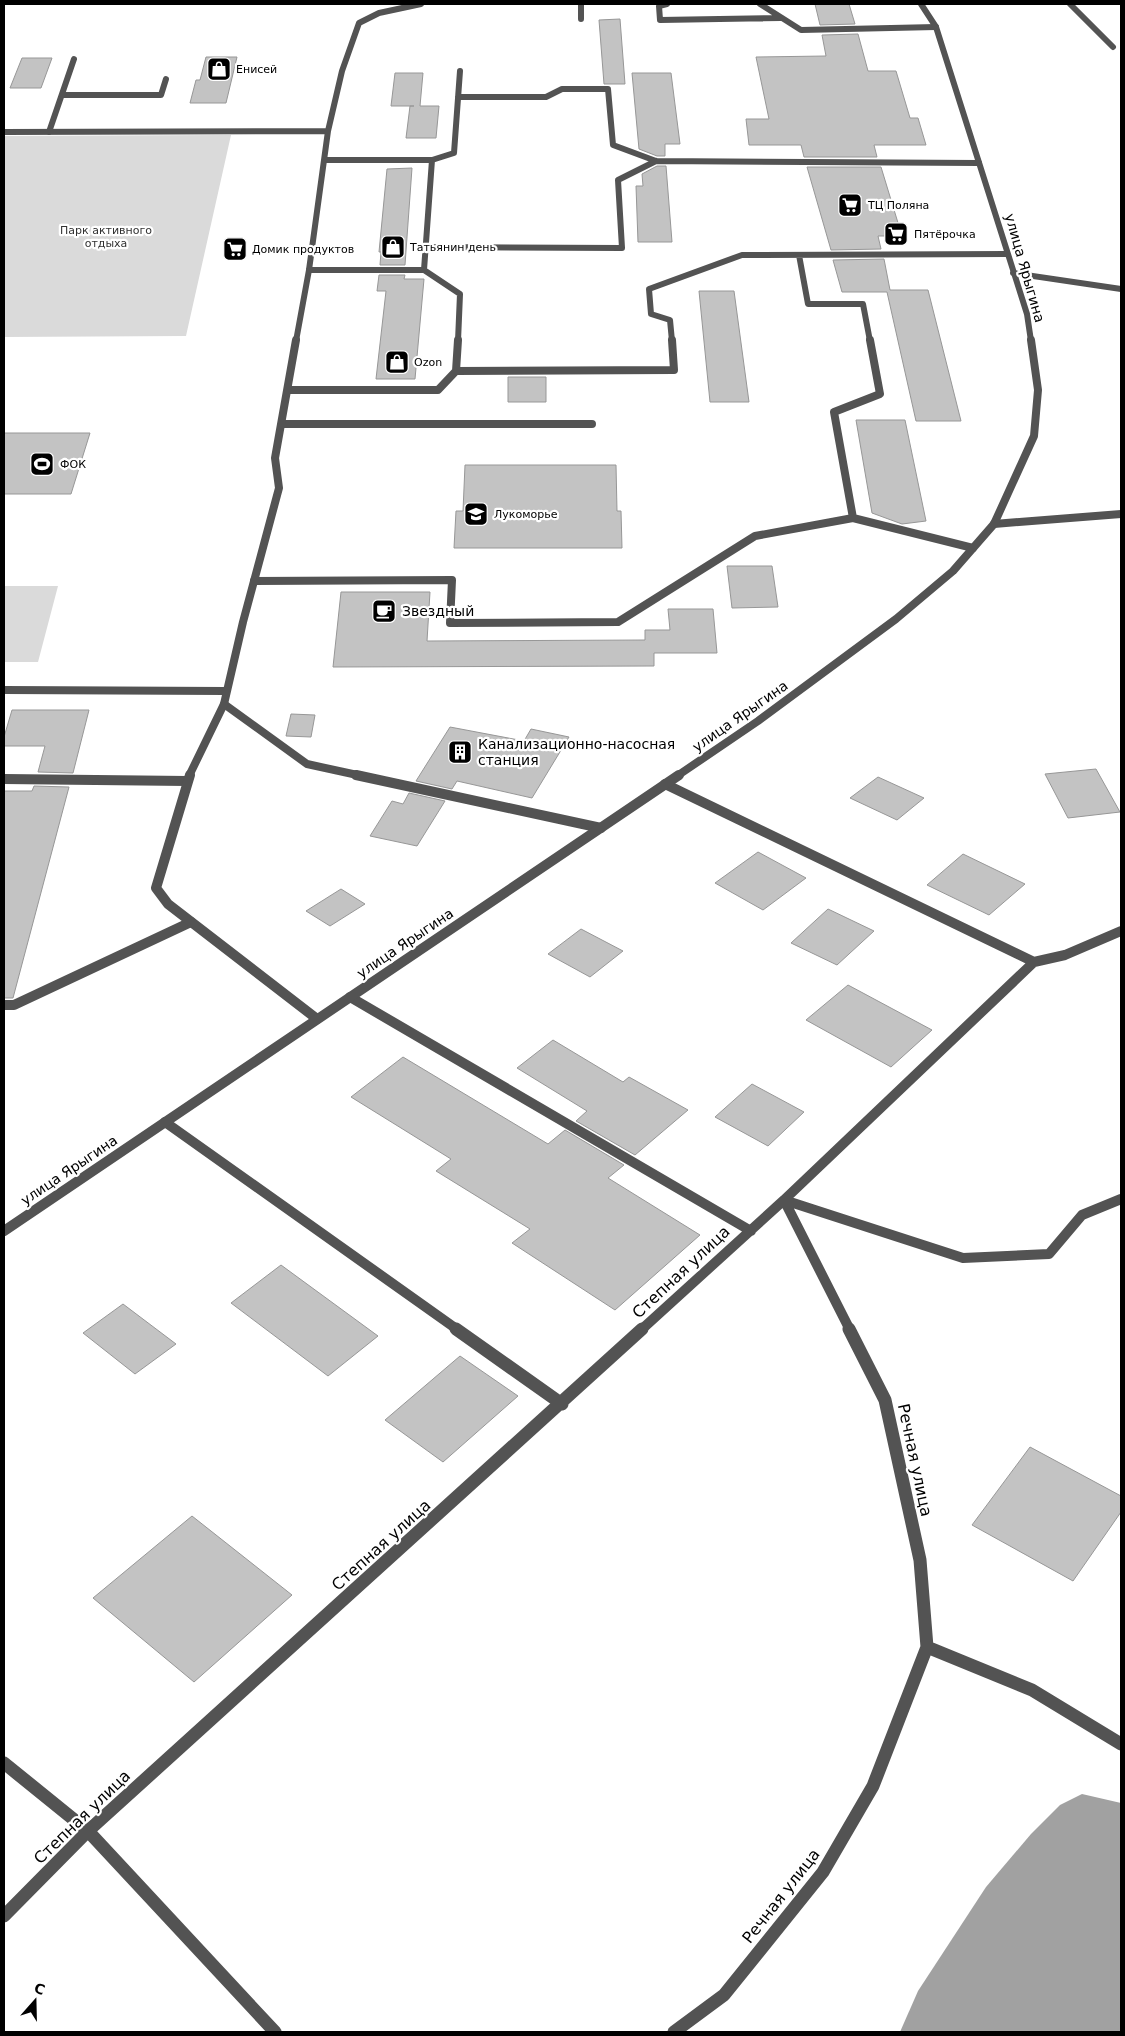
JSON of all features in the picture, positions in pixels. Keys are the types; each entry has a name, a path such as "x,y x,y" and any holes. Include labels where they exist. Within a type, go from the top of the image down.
{"street":[{"path":"317,1019 168,904 156,888 187,781 224,704 279,488 275,458 310,270 328,131 342,71 359,23 379,13 421,4"},
{"path":"581,4 581,19"},
{"path":"667,4 659,6 660,20 782,18"},
{"path":"760,4 801,30 936,28"},
{"name":"улица Ярыгина","path":"4,1231 758,721 896,619 953,571 994,524 1034,436 1038,390 1027,314 936,28 921,4"},
{"path":"1070,4 1114,47"},
{"path":"49,132 74,59"},
{"path":"325,160 432,160 454,153 460,71"},
{"path":"62,95 162,95 166,79"},
{"path":"458,97 546,97 562,89 608,89 613,144 656,161 979,163"},
{"path":"4,132 328,131"},
{"path":"424,270 432,160"},
{"path":"426,247 622,248 618,180 656,161"},
{"path":"456,371 674,370 670,320 650,314 649,289 742,255 1007,254"},
{"path":"799,255 808,304 863,304 880,394 834,412 853,518"},
{"path":"288,390 438,390 456,371 460,294 424,270 310,270"},
{"path":"1013,273 1121,289"},
{"path":"282,424 592,424"},
{"path":"994,524 1065,516 1121,514"},
{"path":"254,581 452,580 450,623 618,622 755,536 853,518 973,548"},
{"path":"4,690 226,691"},
{"path":"224,704 307,764 601,828"},
{"path":"4,779 187,781"},
{"path":"665,784 1034,962 1065,955 1121,931"},
{"path":"4,1004 14,1005 192,922"},
{"name":"Степная улица","path":"4,1916 88,1831 751,1231 1034,962"},
{"path":"350,997 751,1231"},
{"path":"165,1122 562,1404"},
{"path":"784,1200 963,1258 1049,1254 1082,1215 1121,1199"},
{"name":"Речная улица","path":"674,2032 724,1995 823,1872 873,1786 927,1647 920,1560 885,1400 784,1200"},
{"path":"927,1647 1032,1690 1121,1744"},
{"path":"4,1763 88,1831 275,2032"}],"green space":[{"name":"Парк активного отдыха","path":"231,135 186,336 4,337 4,136"},
{"path":"4,586 58,586 38,662 4,662"}],"shaded area":[{"path":"1082,1794 1121,1803 1121,2032 900,2032 918,1991 986,1887 1031,1834 1060,1805"}],"building":[{"path":"815,4 849,4 855,24 820,25"},
{"path":"620,19 625,84 604,84 599,20"},
{"path":"858,34 868,71 896,71 910,118 918,118 926,145 874,145 877,157 804,157 801,145 749,145 746,119 769,119 756,57 826,56 822,35"},
{"path":"206,57 237,57 226,103 190,103 196,80 200,80"},
{"path":"22,58 52,58 41,88 10,88"},
{"path":"395,73 423,73 420,106 439,106 436,138 406,138 410,106 391,106"},
{"path":"632,73 671,73 680,144 665,144 665,156 657,156 639,149"},
{"path":"657,166 666,166 672,242 638,242 636,186 643,186 642,174"},
{"name":"ТЦ Поляна","path":"807,167 881,167 902,236 878,236 881,249 831,250"},
{"path":"412,168 405,265 380,265 381,252 379,252 387,169"},
{"path":"884,259 890,290 928,290 961,421 916,421 887,292 842,292 833,260"},
{"path":"379,275 405,275 404,279 424,279 415,379 376,379 386,291 377,291"},
{"path":"699,291 734,291 749,402 710,402"},
{"path":"508,377 546,377 546,402 508,402"},
{"path":"856,420 905,420 926,521 902,524 872,513"},
{"name":"ФОК","path":"4,433 90,433 71,494 4,494"},
{"path":"465,465 616,465 617,511 621,511 622,548 454,548 456,511 463,511"},
{"path":"727,566 772,566 778,607 732,608"},
{"path":"341,592 430,592 427,641 645,640 645,630 670,630 668,609 713,609 717,653 654,653 654,666 333,667"},
{"path":"12,710 89,710 73,773 38,772 45,746 4,746 4,737"},
{"path":"291,714 315,715 311,737 286,736"},
{"path":"450,727 524,741 531,729 569,737 532,798 457,781 452,789 416,781"},
{"path":"1096,769 1120,812 1068,818 1045,774"},
{"path":"878,777 924,798 897,820 850,798"},
{"path":"34,786 69,787 13,998 4,998 4,791 32,791"},
{"path":"409,793 445,801 417,846 370,836 392,801 403,804"},
{"path":"758,852 806,878 763,910 715,883"},
{"path":"963,854 1025,884 989,915 927,885"},
{"path":"341,889 365,904 330,926 306,911"},
{"path":"828,909 874,931 837,965 791,943"},
{"path":"581,929 623,951 590,977 548,954"},
{"path":"848,985 932,1030 891,1067 806,1020"},
{"path":"553,1040 623,1082 629,1077 688,1110 635,1155 576,1121 587,1111 517,1068"},
{"path":"403,1057 548,1144 565,1130 624,1165 608,1178 700,1235 615,1310 512,1243 530,1229 436,1171 451,1159 351,1097"},
{"path":"752,1084 804,1112 768,1146 715,1117"},
{"path":"281,1265 378,1336 328,1376 231,1303"},
{"path":"123,1304 176,1344 135,1374 83,1333"},
{"path":"460,1356 518,1396 443,1462 385,1420"},
{"path":"1030,1447 1121,1496 1121,1512 1073,1581 972,1525"},
{"path":"192,1516 292,1595 194,1682 93,1598"}],"place":[{"name":"Енисей","path":"219,69"},
{"name":"ТЦ Поляна","path":"850,205"},
{"name":"Пятёрочка","path":"896,234"},
{"name":"Татьянин день","path":"393,247"},
{"name":"Домик продуктов","path":"235,249"},
{"name":"Ozon","path":"397,362"},
{"name":"ФОК","path":"42,464"},
{"name":"Лукоморье","path":"476,514"},
{"name":"Звездный","path":"384,611"},
{"name":"Канализационно-насосная станция","path":"460,752"}]}
